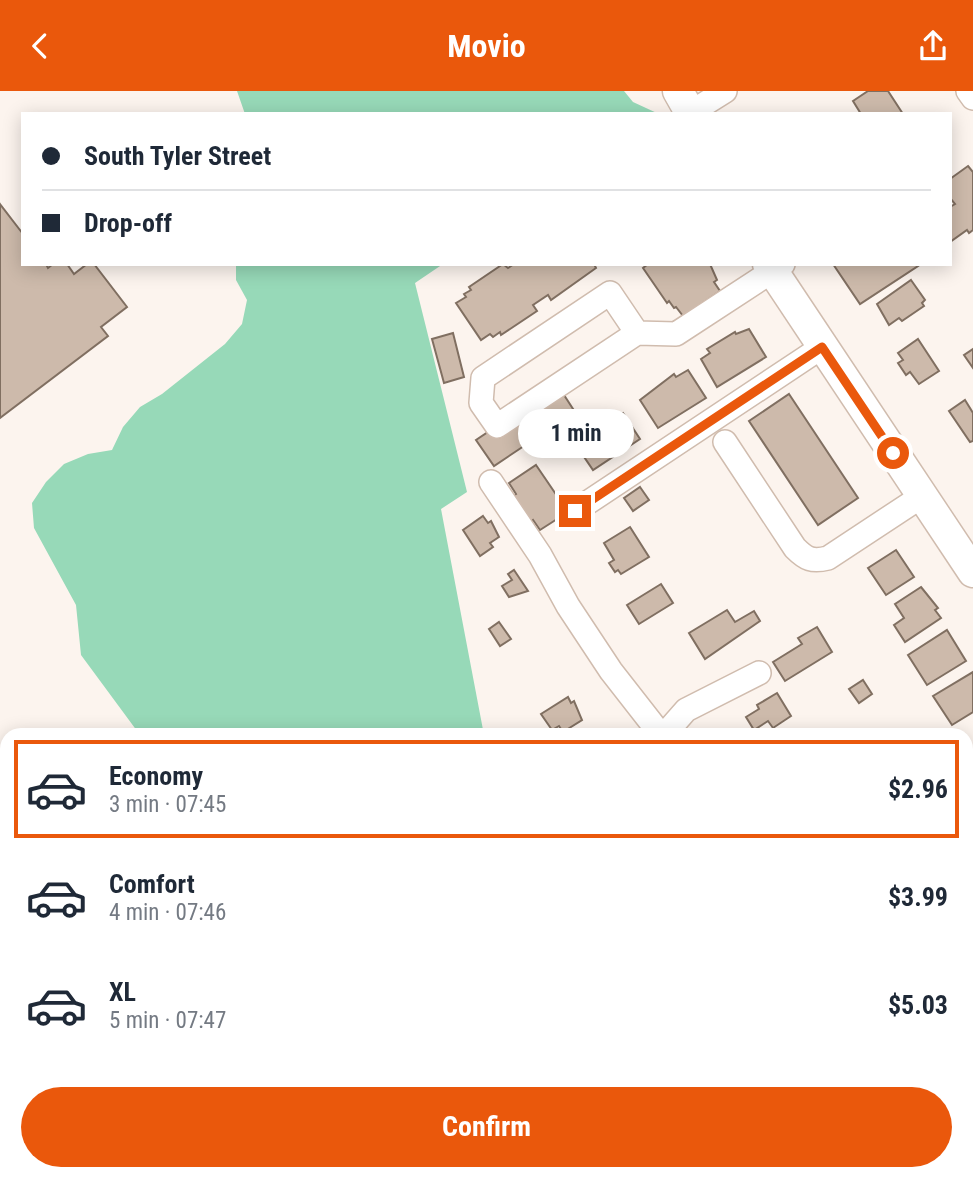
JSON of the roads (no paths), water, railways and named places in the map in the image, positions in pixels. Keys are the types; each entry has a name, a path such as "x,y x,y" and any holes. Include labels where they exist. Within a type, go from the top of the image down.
{"main road":[{"path":"775,267 822,347 973,572"}],"street":[{"path":"686,106 725,91"},
{"path":"968,91 973,98"},
{"path":"637,333 610,293 483,378 481,403 498,426 637,333 676,334 775,267"},
{"path":"575,511 822,347"},
{"path":"726,442 804,558 816,561 828,558 922,496"},
{"path":"491,482 540,555 568,606 611,671 656,728"},
{"path":"669,728 686,710 759,673"}]}
